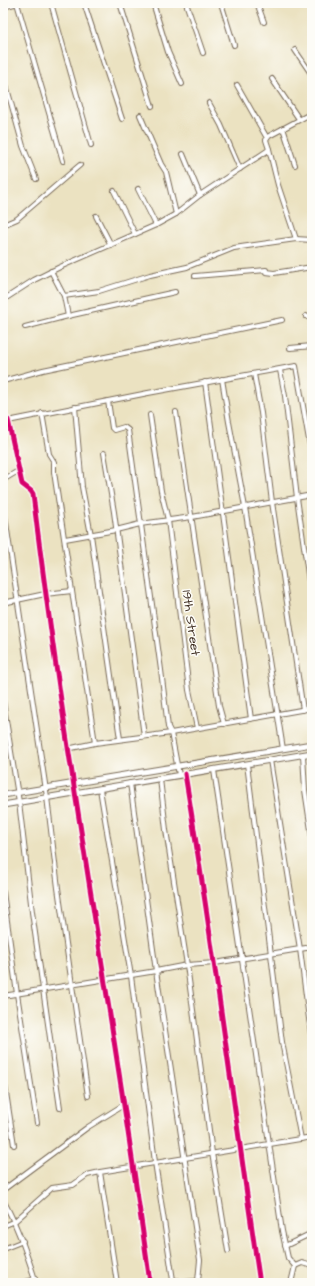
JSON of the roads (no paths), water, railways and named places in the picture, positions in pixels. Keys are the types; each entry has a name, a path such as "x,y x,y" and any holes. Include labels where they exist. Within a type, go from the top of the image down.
{"street":[{"path":"3,8 17,3 63,161"},
{"path":"51,3 92,145"},
{"path":"84,3 122,119"},
{"path":"120,3 152,106"},
{"path":"153,3 168,52 182,84"},
{"path":"186,3 203,53"},
{"path":"221,3 234,45"},
{"path":"257,3 264,22"},
{"path":"295,50 312,75"},
{"path":"3,74 23,146 36,179"},
{"path":"272,78 299,120"},
{"path":"237,85 267,138 278,185 296,239"},
{"path":"209,103 221,125 240,169"},
{"path":"267,138 283,128 312,114"},
{"path":"140,115 161,164 166,172 176,214"},
{"path":"283,128 295,165"},
{"path":"3,300 51,271 156,225 176,214 200,195 269,149"},
{"path":"183,154 200,195"},
{"path":"3,225 17,219 80,166"},
{"path":"138,189 156,225"},
{"path":"114,190 135,234"},
{"path":"96,216 111,245"},
{"path":"64,296 99,291 150,275 187,267 234,248 296,239 312,240"},
{"path":"195,276 266,270 266,272 274,273 312,268"},
{"path":"51,271 64,296 68,316"},
{"path":"25,328 68,316 175,292"},
{"path":"306,316 312,319"},
{"path":"3,381 43,370 282,320"},
{"path":"290,348 312,346"},
{"path":"150,1283 125,1104 67,749 45,594 33,494 22,484 5,421 296,366 312,457"},
{"path":"280,370 285,396 297,498 312,602"},
{"path":"254,374 303,710"},
{"path":"222,379 245,506 283,749"},
{"path":"205,382 242,663 251,720"},
{"path":"108,401 112,428 114,430 124,427 128,430 168,727 171,733 178,766 182,775 201,869 259,1283"},
{"path":"75,407 82,487 91,535 120,739"},
{"path":"176,412 218,706 224,724"},
{"path":"42,413 49,454 54,462 54,472 95,743"},
{"name":"19th Street","path":"150,415 161,491 168,520 189,690 198,728"},
{"path":"104,453 144,736"},
{"path":"3,480 18,471"},
{"path":"65,539 140,524 192,517 245,506 312,495"},
{"path":"3,503 46,788 88,1096"},
{"path":"3,603 45,594 72,591"},
{"path":"3,701 18,792 43,991 60,1108"},
{"path":"67,749 120,739 171,733 251,720 312,708"},
{"path":"3,795 312,744"},
{"path":"3,805 312,753"},
{"path":"303,755 305,790 312,837"},
{"path":"270,760 300,949 312,1042"},
{"path":"247,764 282,1042 301,1139"},
{"path":"214,770 285,1246 288,1258 295,1266"},
{"path":"160,779 212,1153 228,1251"},
{"path":"130,784 156,971 200,1260 198,1281"},
{"path":"100,788 131,976 155,1162 173,1280 185,1282 198,1281 207,1283"},
{"path":"3,892 37,1123"},
{"path":"3,996 43,991 187,965 214,963 312,947"},
{"path":"3,1073 14,1145"},
{"path":"3,1190 88,1127 125,1104"},
{"path":"3,1226 15,1221 52,1188 73,1185 86,1175 155,1162 240,1150 312,1137"},
{"path":"100,1172 117,1283"},
{"path":"3,1200 15,1221 36,1281 22,1283"},
{"path":"285,1246 312,1233"},
{"path":"3,1249 23,1241"},
{"path":"295,1266 302,1263 312,1266"},
{"path":"291,1283 295,1266"}]}
